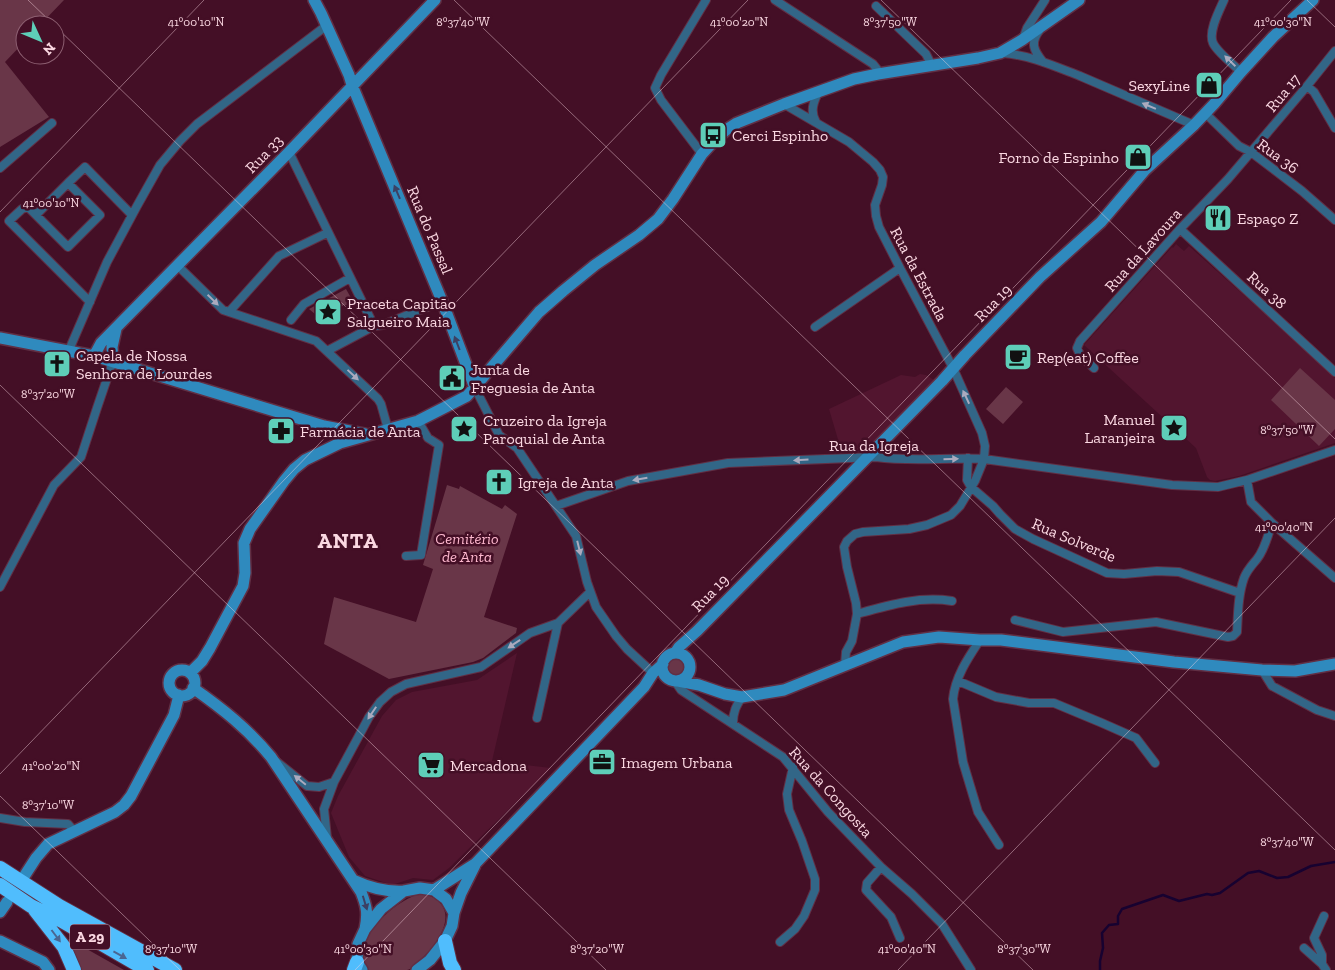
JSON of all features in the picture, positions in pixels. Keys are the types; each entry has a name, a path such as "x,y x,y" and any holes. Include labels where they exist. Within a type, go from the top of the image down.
{"highway":[{"name":"A 29","path":"0,868 58,906 175,970"},
{"name":"A 29","path":"0,885 31,906 62,921 147,970"},
{"path":"31,906 56,935 64,947 74,970"},
{"path":"445,941 450,963 454,970"}],"street":[{"name":"Rua do Passal","path":"314,0 349,74 442,301 475,388"},
{"name":"Rua 33","path":"94,356 101,343 435,0"},
{"path":"702,154 661,100 656,88 661,75 706,0"},
{"path":"774,0 873,64 878,74"},
{"path":"1022,40 1027,28 1045,0"},
{"path":"1000,53 1079,0"},
{"path":"1224,0 1212,32 1212,41 1241,72"},
{"name":"Rua 19","path":"675,653 679,646 867,457 1040,277 1101,222 1146,170 1194,125 1273,38 1313,0"},
{"path":"876,6 926,54 930,66"},
{"path":"1043,62 1034,48 1034,42 1044,25"},
{"path":"69,350 107,262 160,165 191,130 326,26"},
{"path":"190,673 202,662 243,586 245,573 244,543 250,529 289,475 305,460 340,443 418,421 467,396 539,312 588,270 639,235 658,219 674,199 702,154 713,142 737,123 854,79 1000,53 1015,54 1043,62 1194,125"},
{"name":"Rua 17","path":"1251,152 1334,53"},
{"path":"1307,86 1314,92 1335,128"},
{"path":"818,124 813,117 812,108 819,91"},
{"path":"803,97 812,108"},
{"name":"Rua da Estrada","path":"784,104 849,142 880,170 883,178 875,206 879,226 953,368 982,432 985,446 984,459"},
{"name":"Rua 36","path":"1205,113 1239,146 1251,152 1332,213 1335,220"},
{"path":"0,168 52,123"},
{"path":"0,162 20,150"},
{"path":"289,152 374,326"},
{"name":"Rua da Lavoura","path":"1094,368 1080,355 1076,348 1080,341 1251,152"},
{"path":"36,216 85,166 132,214"},
{"path":"68,183 100,215 68,247 28,207 22,208 9,221 90,302"},
{"name":"Rua 38","path":"1180,229 1335,372"},
{"path":"229,312 279,256 327,232"},
{"path":"178,266 223,310 316,341 378,399 388,429"},
{"path":"814,327 900,268"},
{"path":"292,320 304,304 350,278"},
{"path":"327,351 374,326 383,325 442,301"},
{"path":"0,588 54,486 81,457 114,361 112,347 116,329"},
{"path":"0,338 69,350 114,361 327,427 367,435"},
{"path":"475,388 499,435 518,448 576,536 590,592 596,607 627,650 653,673"},
{"path":"406,556 421,555 439,444 428,438 418,421"},
{"path":"325,450 331,439 327,427"},
{"path":"339,429 342,436 340,443"},
{"name":"Rua da Igreja","path":"556,506 628,481 728,464 867,457 893,459 968,458 1172,485 1218,486 1247,480 1335,450"},
{"path":"968,458 967,480 971,487"},
{"path":"845,665 846,652 852,641 857,614 844,547 847,541 855,534 862,532 909,529 926,525 951,515 960,506 975,481 984,459"},
{"path":"1247,480 1252,502 1272,523 1335,578"},
{"name":"Rua Solverde","path":"971,487 989,502 1015,529 1102,571 1124,574 1157,570 1171,571 1240,593"},
{"path":"1015,620 1063,632 1156,622 1228,637 1233,636 1237,632 1240,593 1245,576 1265,544 1272,523"},
{"path":"328,844 324,809 334,782 369,717 380,702 391,692 406,684 481,667 530,633 558,623 590,592"},
{"path":"857,614 920,599 952,601"},
{"path":"537,718 558,623"},
{"name":"Rua 19","path":"687,657 696,631"},
{"path":"644,687 660,680 674,680 742,697 784,690 903,642 939,637 1001,640 1174,662 1262,670 1295,672 1335,664"},
{"path":"980,640 962,669 954,688 953,699 963,762 978,812 999,845"},
{"path":"434,890 475,864 644,687 653,673 663,664 667,656 675,653 683,654 687,657 690,669 699,685"},
{"path":"663,664 664,673 674,680 686,677 690,669"},
{"path":"1262,670 1272,686 1317,710 1335,716"},
{"path":"178,671 190,673 194,680 193,688 188,694 179,695 170,688 171,676 178,671"},
{"name":"Rua da Congosta","path":"674,680 681,690 783,756 828,812 881,867 942,924 971,970"},
{"path":"958,681 996,697 1029,703 1054,703 1136,738 1155,763"},
{"path":"193,688 232,716 272,757 307,786 318,787 334,782"},
{"path":"25,874 48,844 115,812 124,805 131,796 174,715 179,695"},
{"path":"733,723 736,706 742,697"},
{"path":"272,757 361,892 368,916 365,930"},
{"path":"780,942 800,922 815,890 815,878 789,810 787,794 793,767"},
{"path":"0,818 25,822 68,824 74,831"},
{"path":"417,970 430,960 445,941 452,926 461,892 475,864"},
{"path":"881,867 867,884 866,890 891,917 900,938"},
{"path":"353,879 364,885 381,890 404,891 420,888 434,890 446,898 454,913"},
{"path":"358,967 358,944 365,930 381,909 404,891"},
{"path":"0,912 7,902"},
{"path":"1324,916 1314,938 1322,956 1324,967"},
{"path":"0,941 42,962 49,970"},
{"path":"1304,948 1324,967"}],"shaded area":[{"path":"1176,244 1184,251 1189,246 1332,374 1335,378 1335,443 1239,476 1215,481 1210,480 1207,477 1196,448 1084,345"},
{"path":"920,374 934,380 863,452 842,453 829,409 901,375 915,377"},
{"path":"517,653 492,761 551,768 449,868 433,880 413,878 392,885 365,876 349,857 331,813 338,796 382,716 396,700 412,692 477,680"}],"green space":[{"path":"0,0 64,0 50,15 15,15 15,52 5,62 49,117 0,147"},
{"path":"346,289 355,305 343,305 315,314 309,309"},
{"path":"1300,368 1335,400 1335,429 1319,446 1271,400"},
{"path":"1006,387 1023,402 1003,424 986,409"},
{"name":"Cemitério de Anta","path":"447,485 459,489 460,486 502,509 505,505 517,514 484,617 517,628 516,633 483,658 473,662 389,679 324,644 334,597 416,622 433,569 423,565"},
{"path":"677,658 683,661 686,667 683,673 677,676 671,673 668,667 671,661"},
{"path":"420,894 436,900 445,911 444,926 436,942 425,955 407,970 368,970 363,959 363,948 376,924 399,904"},
{"path":"69,939 124,970 78,970 66,943"}],"waterway":[{"path":"1100,970 1103,948 1102,933 1109,925 1118,924 1118,916 1122,909 1163,895 1179,901 1207,894 1220,893 1248,873 1259,871 1277,878 1288,877 1311,866 1335,862"}],"place":[{"name":"SexyLine","path":"1209,85"},
{"name":"Cerci Espinho","path":"713,135"},
{"name":"Forno de Espinho","path":"1138,157"},
{"name":"Espaço Z","path":"1218,218"},
{"name":"Praceta Capitão Salgueiro Maia","path":"328,312"},
{"name":"Rep(eat) Coffee","path":"1018,357"},
{"name":"Capela de Nossa Senhora de Lourdes","path":"57,364"},
{"name":"Junta de Freguesia de Anta","path":"452,378"},
{"name":"Manuel Laranjeira","path":"1174,428"},
{"name":"Cruzeiro da Igreja Paroquial de Anta","path":"464,429"},
{"name":"Farmácia de Anta","path":"281,431"},
{"name":"Igreja de Anta","path":"499,482"},
{"name":"Imagem Urbana","path":"602,762"},
{"name":"Mercadona","path":"431,765"}],"district":[{"name":"ANTA","path":"348,540"}]}
